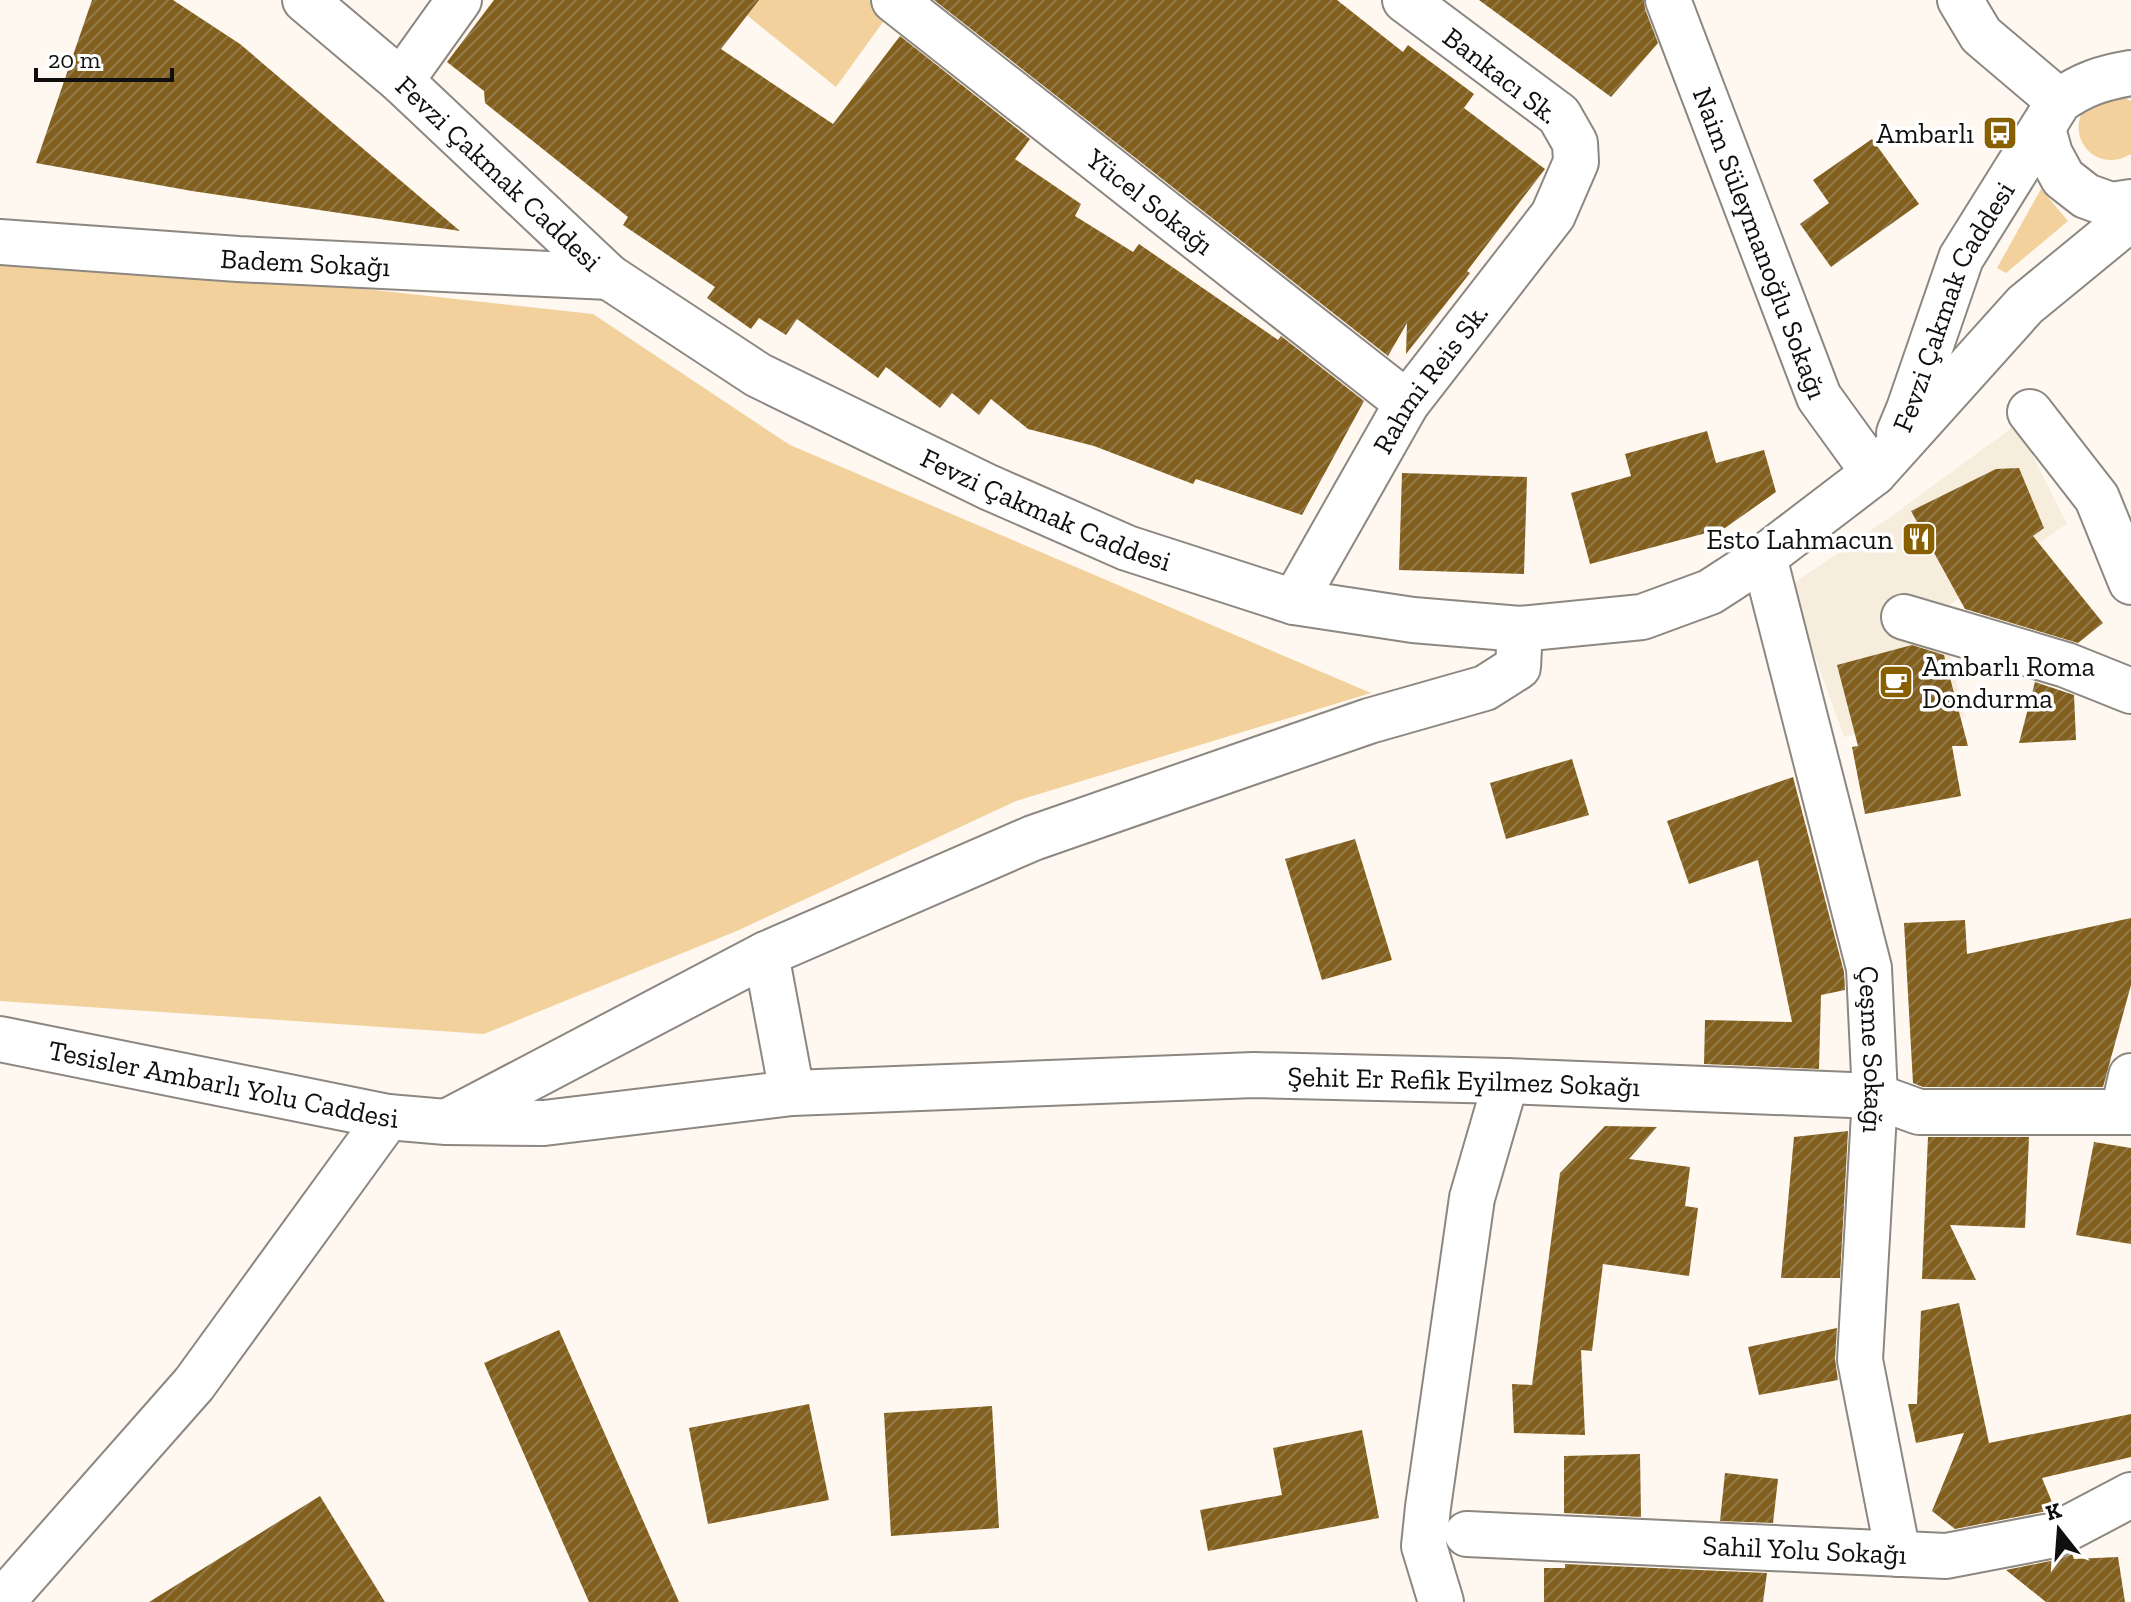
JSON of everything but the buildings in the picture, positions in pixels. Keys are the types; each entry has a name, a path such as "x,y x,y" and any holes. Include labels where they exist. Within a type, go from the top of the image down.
{"street":[{"name":"Fevzi Çakmak Caddesi","path":"305,0 401,81 609,277 758,375 988,487 1127,548 1294,602 1413,620 1520,629 1642,617 1710,592 1764,557 1881,467 2025,305 2131,218"},
{"path":"401,81 459,0"},
{"name":"Yücel Sokağı","path":"894,0 1407,403"},
{"name":"Bankacı Sk.","path":"1405,0 1559,115 1575,143 1576,162"},
{"name":"Naim Süleymanoğlu Sokağı","path":"1668,0 1819,397 1881,467"},
{"path":"1960,0 1981,35 2051,115 2050,154 2063,178 2086,196 2111,205 2131,202"},
{"name":"Fevzi Çakmak Caddesi","path":"1881,467 1909,409 1961,258 2051,115 2078,87 2123,78"},
{"name":"Rahmi Reis Sk.","path":"1294,602 1407,403 1553,215 1576,162"},
{"name":"Badem Sokağı","path":"0,242 238,259 609,277"},
{"path":"2030,412 2097,498 2131,582"},
{"name":"Çeşme Sokağı","path":"1764,557 1869,968 1875,1096 1860,1360 1898,1554"},
{"path":"1904,617 2066,665 2131,691"},
{"path":"446,1122 766,954 1033,838 1369,721 1485,688 1518,667 1520,629"},
{"path":"766,954 792,1093"},
{"name":"Tesisler Ambarlı Yolu Caddesi","path":"0,1039 388,1117 446,1122"},
{"name":"Şehit Er Refik Eyilmez Sokağı","path":"446,1122 544,1123 792,1093 1254,1075 1506,1081 1875,1096 1919,1112 2128,1100"},
{"path":"1441,1602 1424,1546 1428,1507 1472,1198 1506,1081"},
{"path":"0,1600 7,1596 194,1384 388,1117"},
{"name":"Sahil Yolu Sokağı","path":"1467,1534 1946,1556 2055,1535 2131,1495"}],"shaded area":[{"path":"728,0 899,0 836,87"},
{"path":"2119,95 2131,101 2131,154 2112,160 2104,159 2084,146 2079,131 2081,114 2087,104"},
{"path":"2041,189 2068,221 2006,273 1997,268"},
{"path":"0,249 593,314 790,445 1371,693 1016,801 739,930 484,1034 0,1001"},
{"path":"2017,424 2067,524 1939,612 1965,717 1844,737 1790,586"}],"place":[{"name":"Ambarlı","path":"2000,133"},
{"name":"Esto Lahmacun","path":"1919,539"},
{"name":"Ambarlı Roma Dondurma","path":"1896,682"}]}
